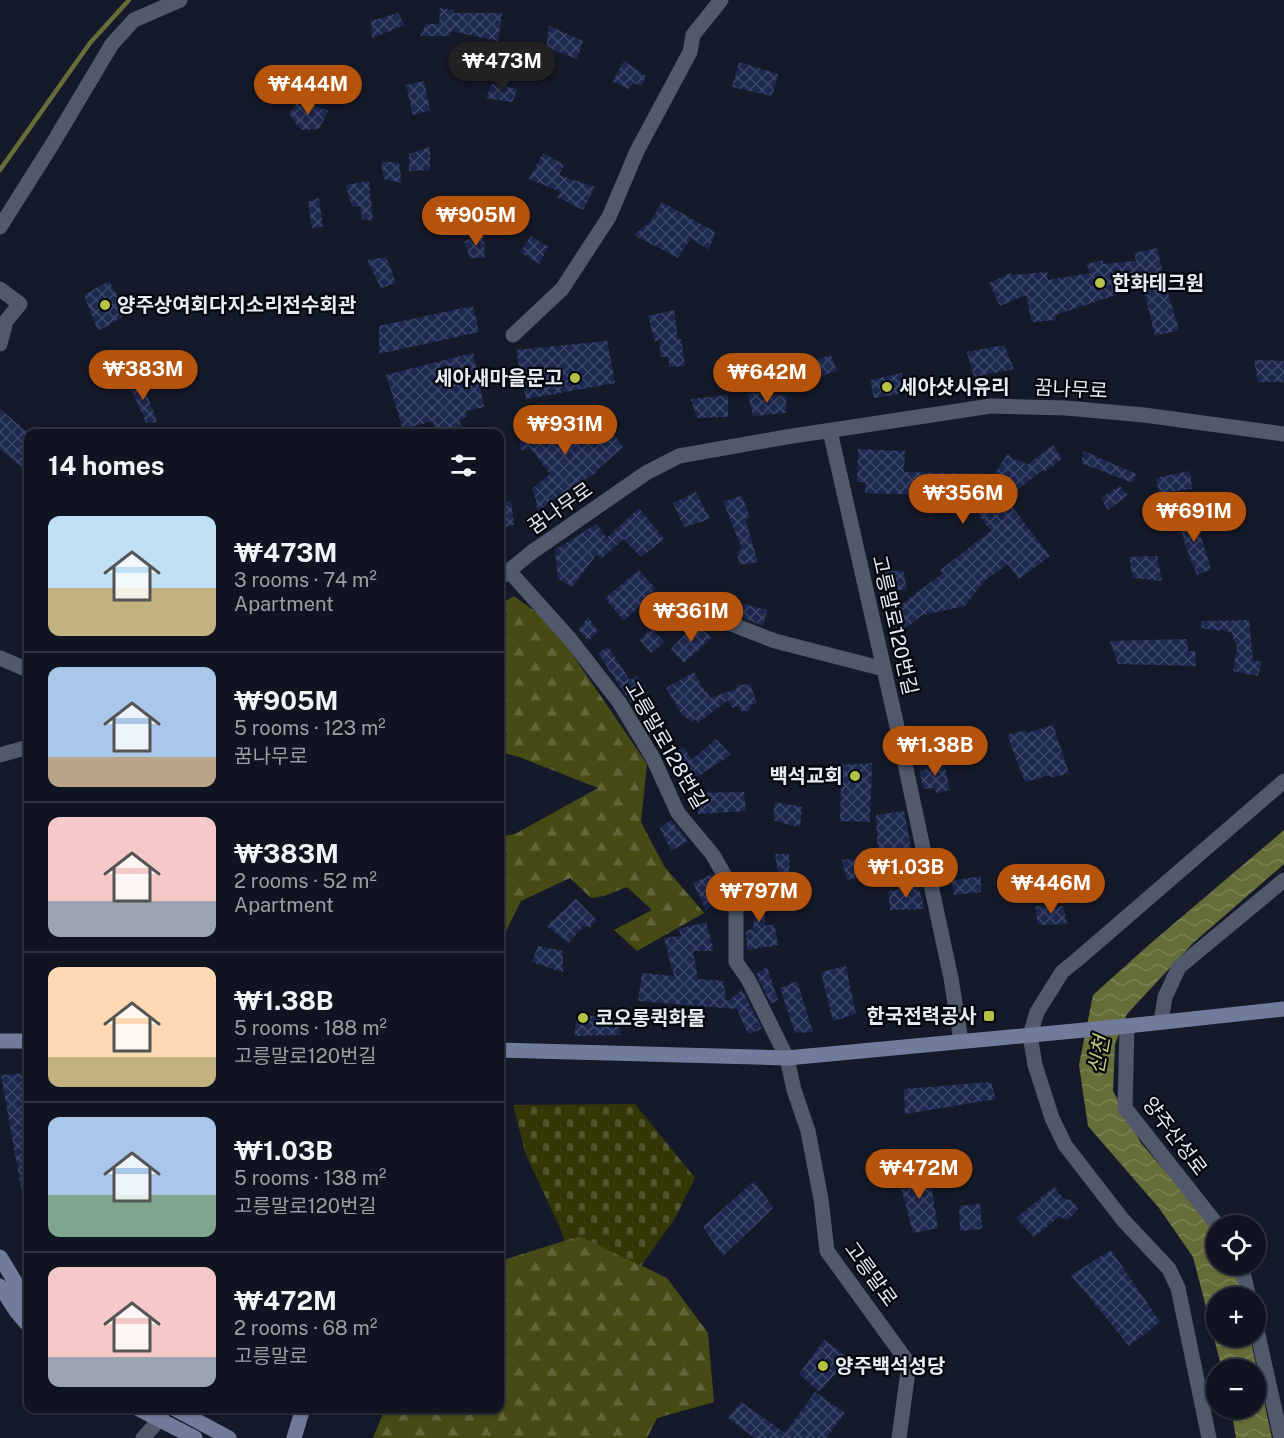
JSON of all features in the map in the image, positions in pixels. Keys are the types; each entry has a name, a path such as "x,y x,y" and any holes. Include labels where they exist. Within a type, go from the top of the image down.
{"street":[{"path":"0,227 112,44 134,20 180,0"},
{"path":"513,335 561,289 609,217 637,152 690,52 693,35 721,0"},
{"path":"0,290 20,304 6,321 0,344"},
{"name":"꿈나무로","path":"504,574 646,473 679,456 786,437 991,406 1066,408 1144,415 1284,434"},
{"name":"고릉말로120번길","path":"830,431 951,978 962,1041"},
{"name":"고릉말로128번길","path":"504,574 570,639 619,702 652,758 678,813 713,855 736,896 736,962 748,980 787,1058"},
{"path":"715,610 726,621 775,641 884,669"},
{"path":"0,658 24,668"},
{"path":"0,754 24,748"},
{"path":"1209,1438 1178,1288 1169,1269 1124,1220 1065,1145 1052,1118 1035,1065 1030,1035 1037,1012 1062,972 1284,781"},
{"path":"1161,1022 1164,997 1179,967 1284,880"},
{"path":"504,1050 787,1058 1284,1009"},
{"name":"양주산성로","path":"1127,1026 1125,1108 1209,1215"},
{"path":"0,1041 24,1041"},
{"name":"고릉말로","path":"787,1058 794,1090 808,1131 821,1199 827,1251 909,1364 898,1438"},
{"path":"0,1257 5,1283 16,1311 24,1320"},
{"path":"5,1283 24,1300"},
{"path":"1261,1347 1281,1438"},
{"path":"182,1413 229,1438"},
{"path":"294,1438 302,1413"},
{"path":"143,1438 161,1414 195,1438"}],"green space":[{"path":"514,596 551,623 647,764 641,822 664,866 704,913 637,951 614,930 652,910 627,887 604,896 591,898 570,878 521,901 504,935 504,836 515,834 598,788 504,753 504,602"},
{"path":"635,1104 695,1178 674,1220 641,1266 580,1236 564,1241 526,1155 513,1105"},
{"path":"580,1236 667,1278 708,1333 714,1402 657,1418 647,1438 373,1438 383,1413 504,1413 504,1260"}],"water":[{"name":"신천","path":"1284,830 1284,864 1193,943 1127,1014 1115,1044 1113,1091 1141,1143 1206,1220 1206,1275 1237,1275 1240,1287 1206,1287 1206,1307 1193,1257 1159,1208 1088,1126 1079,1065 1093,995"},
{"path":"1216,1347 1252,1347 1255,1359 1219,1359"},
{"path":"1266,1410 1272,1438 1236,1438 1233,1419 1266,1419"}],"building":[{"path":"440,8 454,10 454,13 502,13 498,41 451,31 450,36 420,36 426,24 439,24"},
{"path":"398,13 405,25 372,38 371,21"},
{"path":"549,26 583,41 577,59 546,47"},
{"path":"624,61 646,76 642,86 634,83 628,89 612,81"},
{"path":"739,62 778,74 772,96 732,87"},
{"path":"424,81 430,110 413,115 406,85"},
{"path":"492,84 518,89 512,102 486,98"},
{"path":"300,99 328,111 319,129 301,130 289,114"},
{"path":"430,147 430,170 409,171 409,154"},
{"path":"543,153 564,165 559,175 595,187 583,210 557,197 561,192 529,179"},
{"path":"381,161 399,163 402,183 384,179"},
{"path":"369,181 373,221 362,219 360,206 352,207 346,185"},
{"path":"319,198 323,227 312,228 308,202"},
{"path":"662,202 715,232 709,250 691,238 678,258 634,235 651,221"},
{"path":"484,235 485,258 470,258 464,241"},
{"path":"531,236 548,247 539,264 520,252"},
{"path":"1157,248 1179,330 1155,336 1143,286 1055,315 1056,320 1032,322 1026,295 1000,306 989,283 1011,273 1012,275 1047,272 1048,280 1091,273 1086,264 1103,260 1103,264 1136,261 1134,253"},
{"path":"386,257 396,283 381,288 367,260"},
{"name":"양주상여회다지소리전수회관","path":"109,281 128,314 98,331 84,295"},
{"path":"473,306 479,332 379,354 379,326"},
{"path":"674,310 685,366 669,367 669,357 660,357 660,340 655,342 648,316"},
{"path":"607,341 615,383 526,399 516,350"},
{"path":"1004,345 1014,369 974,377 967,352"},
{"path":"473,353 484,407 466,411 467,416 460,420 461,429 434,429 433,421 403,429 386,375"},
{"path":"831,355 837,371 791,385 786,370"},
{"path":"1254,360 1284,361 1284,382 1258,382"},
{"name":"세아샷시유리","path":"902,373 903,393 874,398 870,380"},
{"path":"141,378 157,422 146,423 129,384"},
{"path":"748,393 786,396 786,413 753,416"},
{"path":"728,395 728,417 697,418 691,399"},
{"path":"0,409 24,430 23,468 0,449"},
{"path":"542,418 542,427 560,424 578,441 606,423 623,447 597,472 537,511 532,489 550,474 531,449 521,450 518,420"},
{"path":"1053,445 1062,459 1044,472 1042,470 1008,498 1005,498 1050,556 1019,579 1008,564 984,581 965,606 922,615 902,631 889,614 943,573 940,570 991,531 978,514 1000,497 865,493 865,482 857,482 858,449 905,451 904,472 994,474 1008,454 1013,460 1022,461 1027,465"},
{"path":"1084,451 1136,474 1133,483 1081,463"},
{"path":"1190,471 1192,489 1159,493 1156,478"},
{"path":"1120,486 1128,495 1108,510 1101,498"},
{"path":"696,492 710,519 684,527 673,503"},
{"path":"742,496 750,517 745,519 758,562 739,565 737,552 742,549 723,501"},
{"path":"511,501 514,525 504,528 504,503"},
{"path":"639,508 664,539 641,557 624,539 601,559 597,554 572,587 558,579 555,550 596,524 607,538"},
{"path":"1194,514 1211,569 1197,575 1177,517"},
{"path":"1157,556 1162,581 1133,578 1129,557"},
{"path":"639,570 656,589 624,621 605,598"},
{"path":"903,570 907,589 885,593 880,572"},
{"path":"743,604 767,610 763,626 741,617"},
{"path":"588,617 598,631 589,641 578,630"},
{"path":"1249,620 1253,660 1262,662 1258,676 1233,671 1237,648 1231,632 1201,628 1202,621"},
{"path":"697,622 711,638 684,663 671,649"},
{"path":"651,628 665,642 651,653 640,640"},
{"path":"1187,639 1188,651 1195,651 1196,666 1118,664 1110,641"},
{"path":"608,647 630,680 637,675 645,687 637,699 631,703 598,653"},
{"path":"694,672 710,698 736,689 738,685 750,684 757,703 751,705 750,710 742,712 739,706 732,708 728,700 698,723 696,719 692,722 682,714 666,688"},
{"path":"1053,725 1069,773 1051,778 1050,775 1025,782 1007,735 1026,730 1027,733"},
{"path":"716,739 731,755 703,774 691,778 670,758 683,747 692,760"},
{"path":"943,759 950,790 937,793 934,788 923,789 920,772 927,768 928,761"},
{"path":"872,763 870,822 840,821 841,787 837,765"},
{"path":"744,792 746,811 698,814 697,793"},
{"path":"774,802 802,807 800,827 774,821"},
{"path":"904,811 912,852 914,852 913,867 874,868 876,874 847,880 842,860 878,857 876,815"},
{"path":"671,820 688,841 671,851 660,828"},
{"path":"775,854 789,854 791,903 783,904"},
{"path":"713,874 724,894 719,897 720,900 706,910 693,883"},
{"path":"981,876 981,892 954,895 951,881"},
{"path":"918,886 925,909 890,910 888,891"},
{"path":"763,888 765,926 774,924 778,945 747,950 746,931 753,929 756,905 746,902 743,889"},
{"path":"576,899 596,920 590,928 585,925 568,943 547,926"},
{"path":"1035,906 1063,906 1067,924 1038,925"},
{"path":"706,922 714,951 693,951 698,979 723,981 727,1002 742,990 762,1029 748,1034 737,1009 638,1001 642,973 674,976 664,938 681,936 679,929"},
{"path":"538,946 563,951 563,972 532,962"},
{"path":"846,966 856,1014 833,1021 821,972"},
{"path":"767,967 778,1000 771,1004 756,974"},
{"path":"797,981 813,1032 795,1033 780,988"},
{"path":"577,1014 617,1019 621,1035 574,1036"},
{"path":"24,1073 24,1193 22,1193 1,1075"},
{"path":"991,1082 996,1099 905,1114 904,1089"},
{"path":"928,1166 938,1228 913,1233 898,1177"},
{"path":"754,1181 773,1208 723,1256 703,1227"},
{"path":"1054,1187 1064,1199 1071,1200 1078,1209 1067,1221 1060,1216 1034,1237 1016,1218"},
{"path":"980,1204 982,1229 960,1231 959,1206"},
{"path":"1111,1250 1160,1322 1129,1346 1071,1275"},
{"name":"양주백석성당","path":"824,1340 849,1358 819,1392 799,1374"},
{"path":"815,1392 845,1413 826,1438 755,1438 728,1418 741,1402 785,1433"}],"waterway":[{"path":"0,170 90,43 129,0"}],"place":[{"name":"한화테크원","path":"1100,283"},
{"name":"양주상여회다지소리전수회관","path":"105,305"},
{"name":"세아새마을문고","path":"575,378"},
{"name":"세아샷시유리","path":"887,387"},
{"name":"백석교회","path":"855,776"},
{"name":"한국전력공사","path":"989,1016"},
{"name":"코오롱퀵화물","path":"583,1018"},
{"name":"양주백석성당","path":"823,1366"}]}
